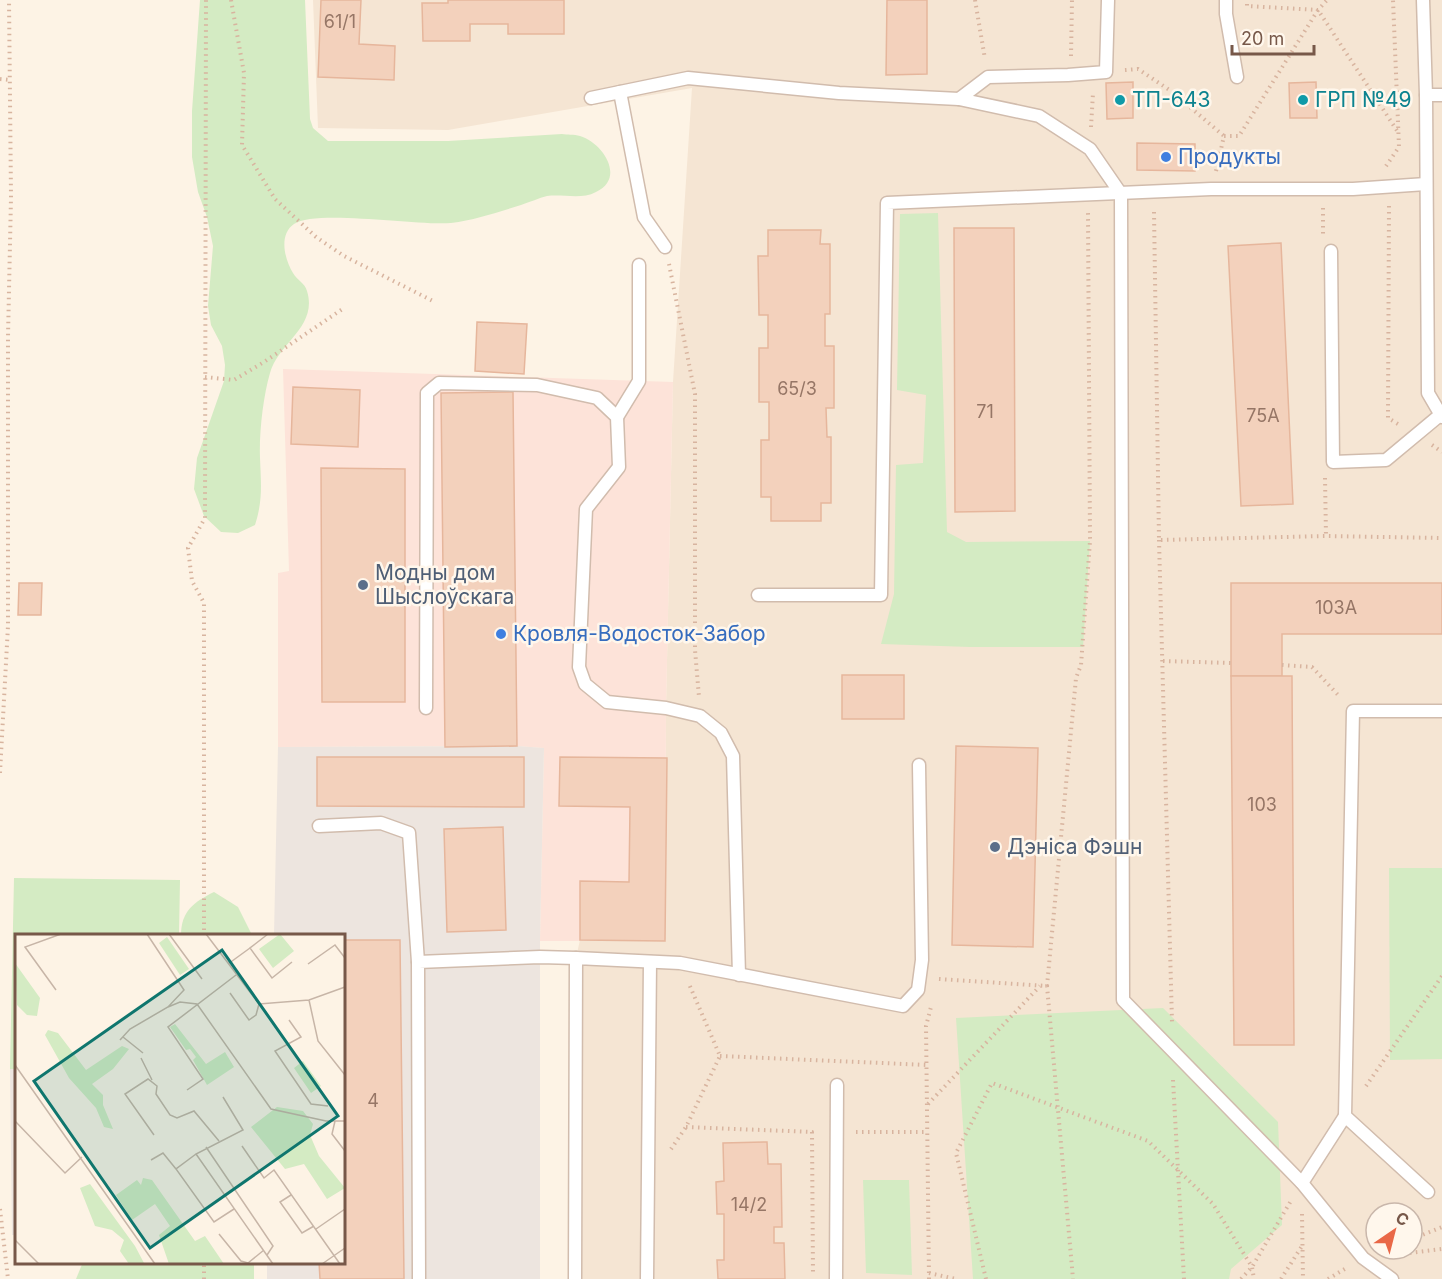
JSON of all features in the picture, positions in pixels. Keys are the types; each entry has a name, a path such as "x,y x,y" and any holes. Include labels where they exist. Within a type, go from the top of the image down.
{"lane":[{"path":"959,99 988,77 1106,72 1107,0"},
{"path":"1226,0 1226,14 1237,77"},
{"path":"1331,251 1333,462 1386,460 1415,434 1441,416 1428,393 1423,0"},
{"path":"591,98 688,78 839,93 959,99 1039,116 1090,149 1121,194 1124,1000 1302,1183 1363,1258 1392,1279"},
{"path":"620,92 644,217 665,247"},
{"path":"1426,95 1442,95"},
{"path":"758,595 881,595 887,203 1211,189 1353,189 1426,184"},
{"path":"639,265 639,381 617,417 619,467 586,509 579,667 585,684 607,702 666,708 700,716 721,732 733,756 739,975"},
{"path":"426,708 427,393 438,383 537,385 597,398 617,417"},
{"path":"1302,1183 1345,1116 1353,711 1442,711"},
{"path":"418,962 540,957 680,963 903,1006 918,990 922,960 919,765"},
{"path":"319,826 381,824 410,833 418,962 419,1279"},
{"path":"575,1279 576,958"},
{"path":"647,1279 650,962"},
{"path":"836,1279 837,1085"},
{"path":"1345,1116 1428,1192"}],"path":[{"path":"0,773 8,626 8,337 11,197 9,0"},
{"path":"204,934 204,603 192,581 188,548 205,518 206,0"},
{"path":"231,0 244,73 242,145 274,199 316,237 344,256 433,301"},
{"path":"975,0 988,77"},
{"path":"1068,75 1071,58 1072,0"},
{"path":"1247,0 1247,6 1318,10"},
{"path":"1090,149 1093,93 1106,72 1138,69 1171,91 1224,136 1239,136 1318,10 1327,0"},
{"path":"1384,168 1399,147 1393,0"},
{"path":"1318,10 1398,132"},
{"path":"0,79 10,80"},
{"path":"1211,189 1224,136"},
{"path":"1073,1279 1047,986 1076,678 1082,665 1090,541 1088,194"},
{"path":"1380,205 1389,206 1388,418 1442,452"},
{"path":"1165,211 1154,212 1159,540 1176,1169 1184,1279"},
{"path":"665,247 695,394 695,650 700,716"},
{"path":"205,377 234,380 344,308"},
{"path":"1159,540 1326,536 1442,538"},
{"path":"1163,661 1231,663"},
{"path":"1282,665 1312,667 1353,711"},
{"path":"670,1159 671,1147 686,1127 720,1056 680,963"},
{"path":"1365,1088 1442,975"},
{"path":"935,988 937,979 1047,986"},
{"path":"927,1105 1040,986"},
{"path":"929,1279 926,1026 933,998"},
{"path":"720,1056 927,1065"},
{"path":"986,1279 957,1153 992,1083 1148,1141 1213,1204 1252,1267 1254,1279"},
{"path":"686,1127 812,1132 813,1279"},
{"path":"836,1132 927,1132"},
{"path":"1302,1183 1303,1279"},
{"path":"1241,1279 1252,1267 1302,1183"},
{"path":"0,1209 8,1279"},
{"path":"1424,1234 1442,1227"},
{"path":"1281,1279 1303,1246"},
{"path":"1363,1258 1442,1249"},
{"path":"929,1273 956,1279"}],"shaded area":[{"path":"313,0 1442,0 1442,1279 576,1279 576,958 580,940 665,941 666,708 673,382 692,88 448,130 318,128"},
{"path":"283,369 673,382 666,708 665,941 540,941 544,748 517,746 278,747 278,573 289,571"},
{"path":"517,746 544,748 540,941 540,1279 267,1279 267,1264 345,1264 345,934 274,934 278,747"},
{"path":"10,1069 15,1069 15,1235 12,1235"}],"green space":[{"path":"200,0 305,0 310,119 313,128 328,141 448,141 575,135 589,140 603,153 610,170 605,186 596,192 578,196 547,196 460,222 323,218 294,224 286,234 284,248 293,273 305,286 309,304 302,325 281,352 270,373 261,427 259,508 255,525 238,533 221,532 204,516 194,489 197,458 224,381 225,365 222,346 211,325 208,306 213,246 207,217 198,192 192,157 192,111"},
{"path":"938,213 947,532 966,542 1090,541 1083,647 881,644 894,594 896,465 923,463 926,395 897,390 900,214"},
{"path":"1389,868 1442,868 1442,1059 1390,1060"},
{"path":"14,878 180,880 179,934 15,934 15,1069 10,1069"},
{"path":"214,892 238,907 252,934 181,934 186,913 200,900"},
{"path":"1163,1008 1278,1122 1282,1225 1231,1269 1229,1279 973,1279 956,1018"},
{"path":"863,1180 909,1180 912,1275 866,1273"},
{"path":"82,1264 254,1264 254,1279 76,1279"}],"building":[{"path":"321,0 361,0 359,44 395,46 394,80 318,77"},
{"path":"448,0 564,0 564,34 508,34 508,24 470,24 470,41 423,41 422,3 448,3"},
{"path":"887,0 927,0 927,74 886,75"},
{"name":"ТП-643","path":"1133,82 1133,118 1107,119 1106,83"},
{"name":"ГРП №49","path":"1316,82 1317,118 1290,118 1289,83"},
{"name":"Продукты","path":"1137,143 1195,144 1195,171 1137,170"},
{"path":"954,228 1014,228 1015,511 955,512"},
{"path":"768,230 821,230 820,244 830,244 830,314 825,314 825,346 834,346 834,408 826,408 827,437 831,437 831,503 821,503 821,521 771,521 771,497 761,497 761,440 769,440 769,402 759,402 759,348 768,348 768,315 759,315 758,256 768,256"},
{"path":"1281,243 1293,504 1241,506 1228,246"},
{"path":"477,322 527,324 524,374 475,371"},
{"path":"293,387 360,390 358,447 291,444"},
{"path":"513,392 517,746 445,747 441,393"},
{"name":"Модны дом Шыслоўскага","path":"321,468 405,469 405,702 322,702"},
{"path":"19,583 42,583 41,615 18,615"},
{"path":"1231,583 1442,583 1442,634 1282,634 1282,676 1231,676"},
{"path":"842,675 904,675 904,719 842,719"},
{"path":"1231,676 1292,676 1294,1045 1234,1045"},
{"name":"Дэніса Фэшн","path":"956,746 1038,748 1033,947 952,945"},
{"path":"317,757 524,757 524,807 317,806"},
{"path":"560,757 667,758 665,941 580,940 580,881 629,882 630,807 559,806"},
{"path":"503,827 506,930 447,932 444,829"},
{"path":"345,940 400,940 404,1279 320,1279 319,1264 345,1264"},
{"path":"767,1142 768,1164 781,1164 782,1227 774,1227 774,1243 784,1243 785,1279 718,1279 717,1260 724,1260 724,1214 717,1214 716,1182 724,1181 723,1143"}],"place":[{"name":"ТП-643","path":"1120,100"},
{"name":"ГРП №49","path":"1303,100"},
{"name":"Продукты","path":"1166,157"},
{"name":"Модны дом Шыслоўскага","path":"363,585"},
{"name":"Кровля-Водосток-Забор","path":"501,634"},
{"name":"Дэніса Фэшн","path":"995,847"}]}
